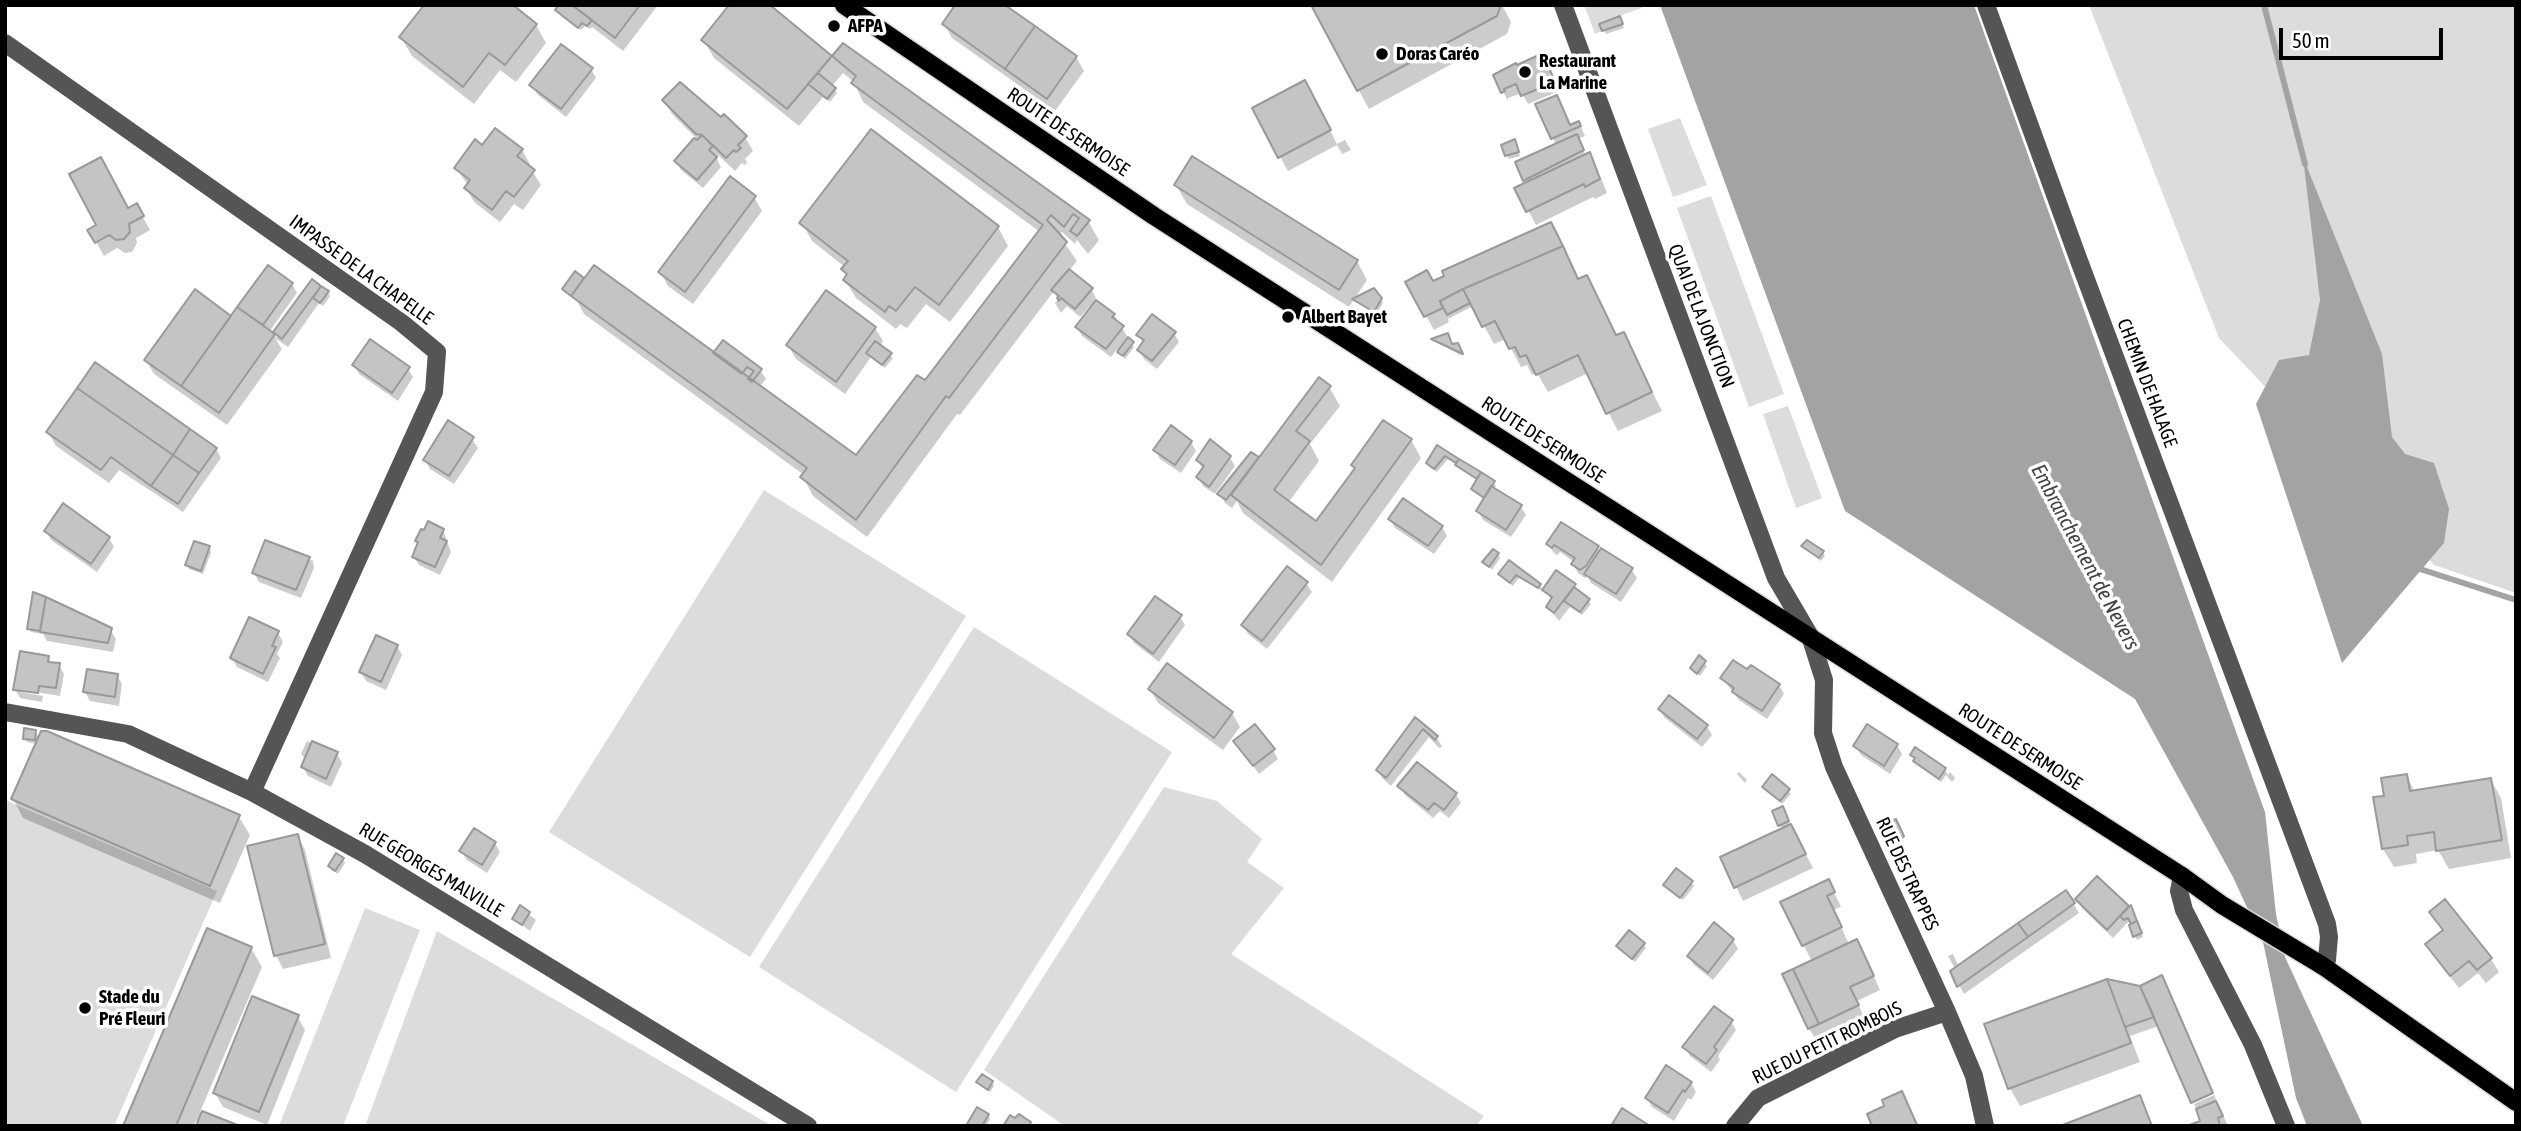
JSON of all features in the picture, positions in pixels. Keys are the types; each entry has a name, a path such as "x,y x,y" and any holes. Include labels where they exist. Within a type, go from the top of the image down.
{"main road":[{"name":"ROUTE DE SERMOISE","path":"844,5 1154,216 1810,636 2182,876 2222,905 2323,967"},
{"path":"2323,967 2516,1101"}],"street":[{"name":"QUAI DE LA JONCTION","path":"1563,5 1776,579 1810,636"},
{"name":"CHEMIN DE HALAGE","path":"1986,5 2269,774 2327,924 2327,960 2323,967"},
{"name":"IMPASSE DE LA CHAPELLE","path":"5,43 402,323 437,352 434,392 253,792"},
{"name":"RUE DES TRAPPES","path":"1810,636 1824,680 1823,733 1834,767 1974,1076 1985,1126"},
{"name":"RUE GEORGES MALVILLE","path":"5,712 128,734 253,792 373,859 808,1126"},
{"path":"2182,876 2179,891 2184,910 2253,1045 2286,1126"},
{"name":"RUE DU PETIT ROMBOIS","path":"1735,1126 1758,1098 1895,1029 1947,1012"}],"shaded area":[{"path":"1584,5 1641,5 1642,8 1599,23 1602,31 1595,34"},
{"path":"2089,5 2516,5 2516,593 2434,565 2219,338"},
{"path":"1680,118 1707,185 1673,197 1648,129"},
{"path":"1711,196 1784,394 1749,407 1677,208"},
{"path":"1788,406 1822,498 1796,508 1763,414"},
{"path":"764,490 966,616 750,957 549,832"},
{"path":"974,627 1172,752 956,1092 759,967"},
{"path":"1164,787 1217,801 1262,839 1247,862 1284,888 1231,954 1484,1116 1476,1126 1065,1126 984,1070"},
{"name":"Stade du Pré Fleuri","path":"5,800 217,891 114,1126 5,1126"},
{"path":"365,908 420,930 343,1126 279,1126"},
{"path":"437,931 772,1126 365,1126"}],"water":[{"name":"Embranchement de Nevers","path":"1660,5 1974,5 2265,812 2276,914 2285,957 2363,1126 2307,1126 2296,1098 2263,942 2233,877 2135,699 1845,511"},
{"path":"2303,157 2382,354 2392,437 2405,454 2434,463 2449,509 2444,543 2342,663 2256,404 2279,360 2309,355 2320,300"}],"building":[{"path":"424,5 513,5 537,24 505,65 489,53 463,87 399,37"},
{"path":"558,5 572,5 592,20 587,26 582,23 578,28 555,10"},
{"path":"572,5 640,5 615,38"},
{"path":"729,5 770,5 832,56 787,109 701,40"},
{"path":"955,5 1005,5 1035,26 1005,69 942,24"},
{"name":"Doras Caréo","path":"1311,5 1501,5 1497,16 1357,91"},
{"path":"1620,16 1623,24 1602,31 1599,24"},
{"path":"1035,26 1077,56 1047,99 1005,69"},
{"path":"843,43 1090,220 1077,236 1070,231 1079,218 1073,214 1064,227 1051,215 1047,220 1067,242 949,398 946,396 856,520 800,477 807,468 571,296 594,265 856,455 917,375 925,380 1043,225 851,83 856,76 832,56"},
{"path":"561,44 593,68 561,109 529,85"},
{"name":"Restaurant La Marine","path":"1543,53 1555,82 1521,96 1516,84 1501,93 1493,75"},
{"path":"818,73 836,88 827,99 808,84"},
{"path":"1305,80 1331,130 1278,158 1252,108"},
{"path":"680,82 721,117 724,114 747,136 738,145 741,148 736,152 734,150 726,158 702,135 696,134 662,100"},
{"path":"1557,95 1570,125 1579,121 1581,126 1551,139 1535,104"},
{"path":"495,128 523,149 517,156 535,170 514,197 506,191 492,210 464,188 470,180 454,168 475,139 482,145"},
{"path":"871,129 999,226 939,305 915,287 896,311 889,306 885,312 843,280 847,274 841,269 848,261 799,223"},
{"path":"1577,134 1584,150 1523,181 1515,162"},
{"path":"702,135 713,146 709,150 717,157 697,180 674,161 694,138 697,140"},
{"path":"1515,139 1519,152 1505,156 1501,145"},
{"path":"1590,152 1600,179 1526,212 1514,188"},
{"path":"1192,156 1358,260 1339,290 1174,185"},
{"path":"101,157 128,208 137,203 144,216 129,224 130,232 124,239 116,240 109,235 95,243 87,230 96,225 69,174"},
{"path":"730,176 756,196 685,292 658,272"},
{"path":"1551,222 1563,246 1463,289 1440,301 1443,308 1424,317 1405,282 1427,270 1433,281 1444,276 1442,271"},
{"path":"1563,246 1578,279 1587,275 1616,335 1624,332 1652,392 1606,414 1578,355 1536,375 1526,355 1520,357 1515,347 1509,349 1495,321 1482,327 1463,289"},
{"path":"268,265 293,283 263,325 237,307"},
{"path":"1069,269 1093,288 1075,309 1061,298 1059,301 1059,296 1051,290"},
{"path":"575,271 584,278 571,296 562,289"},
{"path":"312,279 321,286 282,339 273,332"},
{"path":"321,286 329,291 320,303 313,298"},
{"path":"1374,288 1382,298 1374,312 1352,299"},
{"path":"195,289 231,316 181,386 144,360"},
{"path":"1463,289 1470,303 1447,315 1440,301"},
{"path":"826,290 876,327 836,382 786,345"},
{"path":"1096,300 1115,314 1112,317 1124,326 1106,349 1075,327"},
{"path":"237,307 275,334 219,413 181,386"},
{"path":"1152,314 1176,332 1152,361 1137,350 1144,340 1136,335"},
{"path":"1448,333 1452,344 1458,343 1463,354 1431,339"},
{"path":"1128,337 1134,342 1123,356 1117,352"},
{"path":"370,339 410,367 392,393 352,365"},
{"path":"723,340 762,369 752,382 748,379 754,371 747,367 742,374 713,353"},
{"path":"875,341 892,353 882,365 866,353"},
{"path":"95,362 190,429 173,455 77,388"},
{"path":"1319,377 1331,386 1296,431 1310,441 1274,490 1316,521 1355,468 1351,465 1383,420 1412,439 1321,565 1231,495"},
{"path":"77,388 173,455 151,486 111,457 101,470 46,432"},
{"path":"448,420 474,437 449,476 423,460"},
{"path":"1171,425 1192,441 1175,465 1153,450"},
{"path":"190,429 217,448 199,473 173,455"},
{"path":"1210,439 1231,456 1209,487 1196,477 1204,466 1196,460"},
{"path":"1437,445 1459,459 1456,463 1445,456 1434,469 1426,463"},
{"path":"1251,452 1259,457 1226,500 1217,494"},
{"path":"173,455 199,473 178,504 151,486"},
{"path":"1459,459 1481,472 1477,479 1455,465"},
{"path":"1481,472 1495,481 1484,498 1471,489"},
{"path":"1491,486 1522,505 1506,530 1476,511"},
{"path":"1403,498 1443,526 1428,546 1388,519"},
{"path":"63,503 110,537 91,564 44,531"},
{"path":"428,521 444,529 440,538 447,541 435,567 412,557 418,542 415,541"},
{"path":"1561,522 1599,546 1586,566 1580,570 1571,564 1575,558 1554,545 1552,548 1546,544"},
{"path":"265,540 310,557 296,590 252,573"},
{"path":"1807,540 1824,551 1819,558 1801,546"},
{"path":"194,541 210,546 201,571 185,565"},
{"path":"1601,548 1633,568 1616,594 1584,574"},
{"path":"1493,549 1499,553 1489,567 1482,562"},
{"path":"1509,560 1541,584 1538,588 1516,575 1510,583 1498,574"},
{"path":"1287,566 1308,582 1262,641 1241,625"},
{"path":"1556,570 1576,584 1554,613 1546,607 1552,597 1542,590"},
{"path":"1574,587 1590,599 1580,612 1564,601"},
{"path":"33,592 46,597 40,631 27,629"},
{"path":"1155,596 1182,615 1153,654 1127,634"},
{"path":"46,597 112,628 108,643 40,632"},
{"path":"249,617 279,631 272,646 276,647 263,674 230,658"},
{"path":"376,635 398,645 381,682 359,672"},
{"path":"20,651 49,656 48,662 60,663 56,688 39,686 38,693 13,690"},
{"path":"1699,655 1706,661 1697,674 1690,668"},
{"path":"1733,660 1747,669 1751,665 1780,684 1762,711 1732,692 1734,688 1720,678"},
{"path":"1167,663 1233,712 1214,738 1148,689"},
{"path":"87,669 118,674 115,697 83,692"},
{"path":"1669,695 1708,725 1697,739 1658,709"},
{"path":"1415,717 1438,736 1435,740 1423,729 1386,778 1376,770"},
{"path":"1255,724 1275,749 1253,766 1233,741"},
{"path":"1867,724 1898,744 1884,766 1853,746"},
{"path":"24,728 36,730 35,740 23,739"},
{"path":"41,731 47,731 240,815 210,886 11,799"},
{"path":"312,741 338,752 326,779 301,767"},
{"path":"1915,747 1946,768 1939,779 1913,761 1915,758 1910,755"},
{"path":"1417,762 1457,793 1444,810 1434,803 1428,810 1397,786"},
{"path":"1772,774 1790,789 1780,801 1762,787"},
{"path":"2407,774 2410,791 2491,778 2502,840 2436,851 2434,832 2407,836 2408,845 2382,849 2373,797 2384,796 2381,778"},
{"path":"1783,806 1789,821 1778,826 1772,811"},
{"path":"1896,819 1904,836 1892,849 1880,825"},
{"path":"1791,824 1806,854 1734,888 1720,857"},
{"path":"474,828 496,842 482,865 459,851"},
{"path":"298,834 325,944 274,956 247,846"},
{"path":"336,853 344,858 335,871 328,866"},
{"path":"1676,868 1693,881 1680,898 1663,885"},
{"path":"2097,876 2129,906 2107,930 2075,899"},
{"path":"1829,879 1835,892 1827,896 1842,927 1802,946 1780,902"},
{"path":"2066,890 2075,903 2028,937 2018,923"},
{"path":"2445,899 2492,958 2477,970 2469,961 2450,976 2425,944 2443,930 2429,912"},
{"path":"520,905 530,912 522,925 512,919"},
{"path":"2131,905 2137,921 2131,924 2128,918 2124,920 2120,916"},
{"path":"2137,921 2142,933 2133,937 2129,925"},
{"path":"1714,922 1734,939 1708,973 1687,956"},
{"path":"2018,923 2028,937 1957,987 1950,971"},
{"path":"207,928 252,947 176,1126 123,1126"},
{"path":"1629,930 1645,943 1632,959 1616,946"},
{"path":"1857,939 1874,976 1850,987 1859,1005 1819,1024 1793,969"},
{"path":"1793,969 1819,1024 1808,1029 1782,974"},
{"path":"2162,975 2213,1093 2191,1103 2140,986"},
{"path":"2107,979 2140,986 2154,1017 2125,1027"},
{"path":"2107,979 2131,1043 2008,1089 1984,1024"},
{"path":"252,996 299,1015 259,1112 213,1093"},
{"path":"1714,1006 1733,1020 1706,1064 1682,1047"},
{"path":"1666,1065 1692,1082 1685,1092 1683,1090 1668,1113 1645,1098"},
{"path":"982,1074 993,1081 988,1090 976,1082"},
{"path":"1902,1091 1917,1125 1872,1126 1867,1114 1884,1106 1882,1100"},
{"path":"2140,1095 2152,1126 2060,1126"},
{"path":"2216,1101 2223,1116 2218,1118 2220,1126 2187,1126 2200,1121 2196,1109"},
{"path":"977,1107 989,1114 982,1126 970,1126 967,1124"},
{"path":"1622,1108 1647,1124 1646,1126 1611,1126"},
{"path":"202,1111 240,1126 196,1126"},
{"path":"1019,1114 1031,1122 1029,1126 1003,1126 1010,1115 1015,1118"}],"waterway":[{"path":"2264,5 2305,164"},
{"path":"2416,565 2420,569 2516,600"}],"place":[{"name":"AFPA","path":"834,26"},
{"name":"Doras Caréo","path":"1382,54"},
{"name":"Restaurant La Marine","path":"1525,72"},
{"name":"Albert Bayet","path":"1288,317"},
{"name":"Stade du Pré Fleuri","path":"85,1008"}]}
